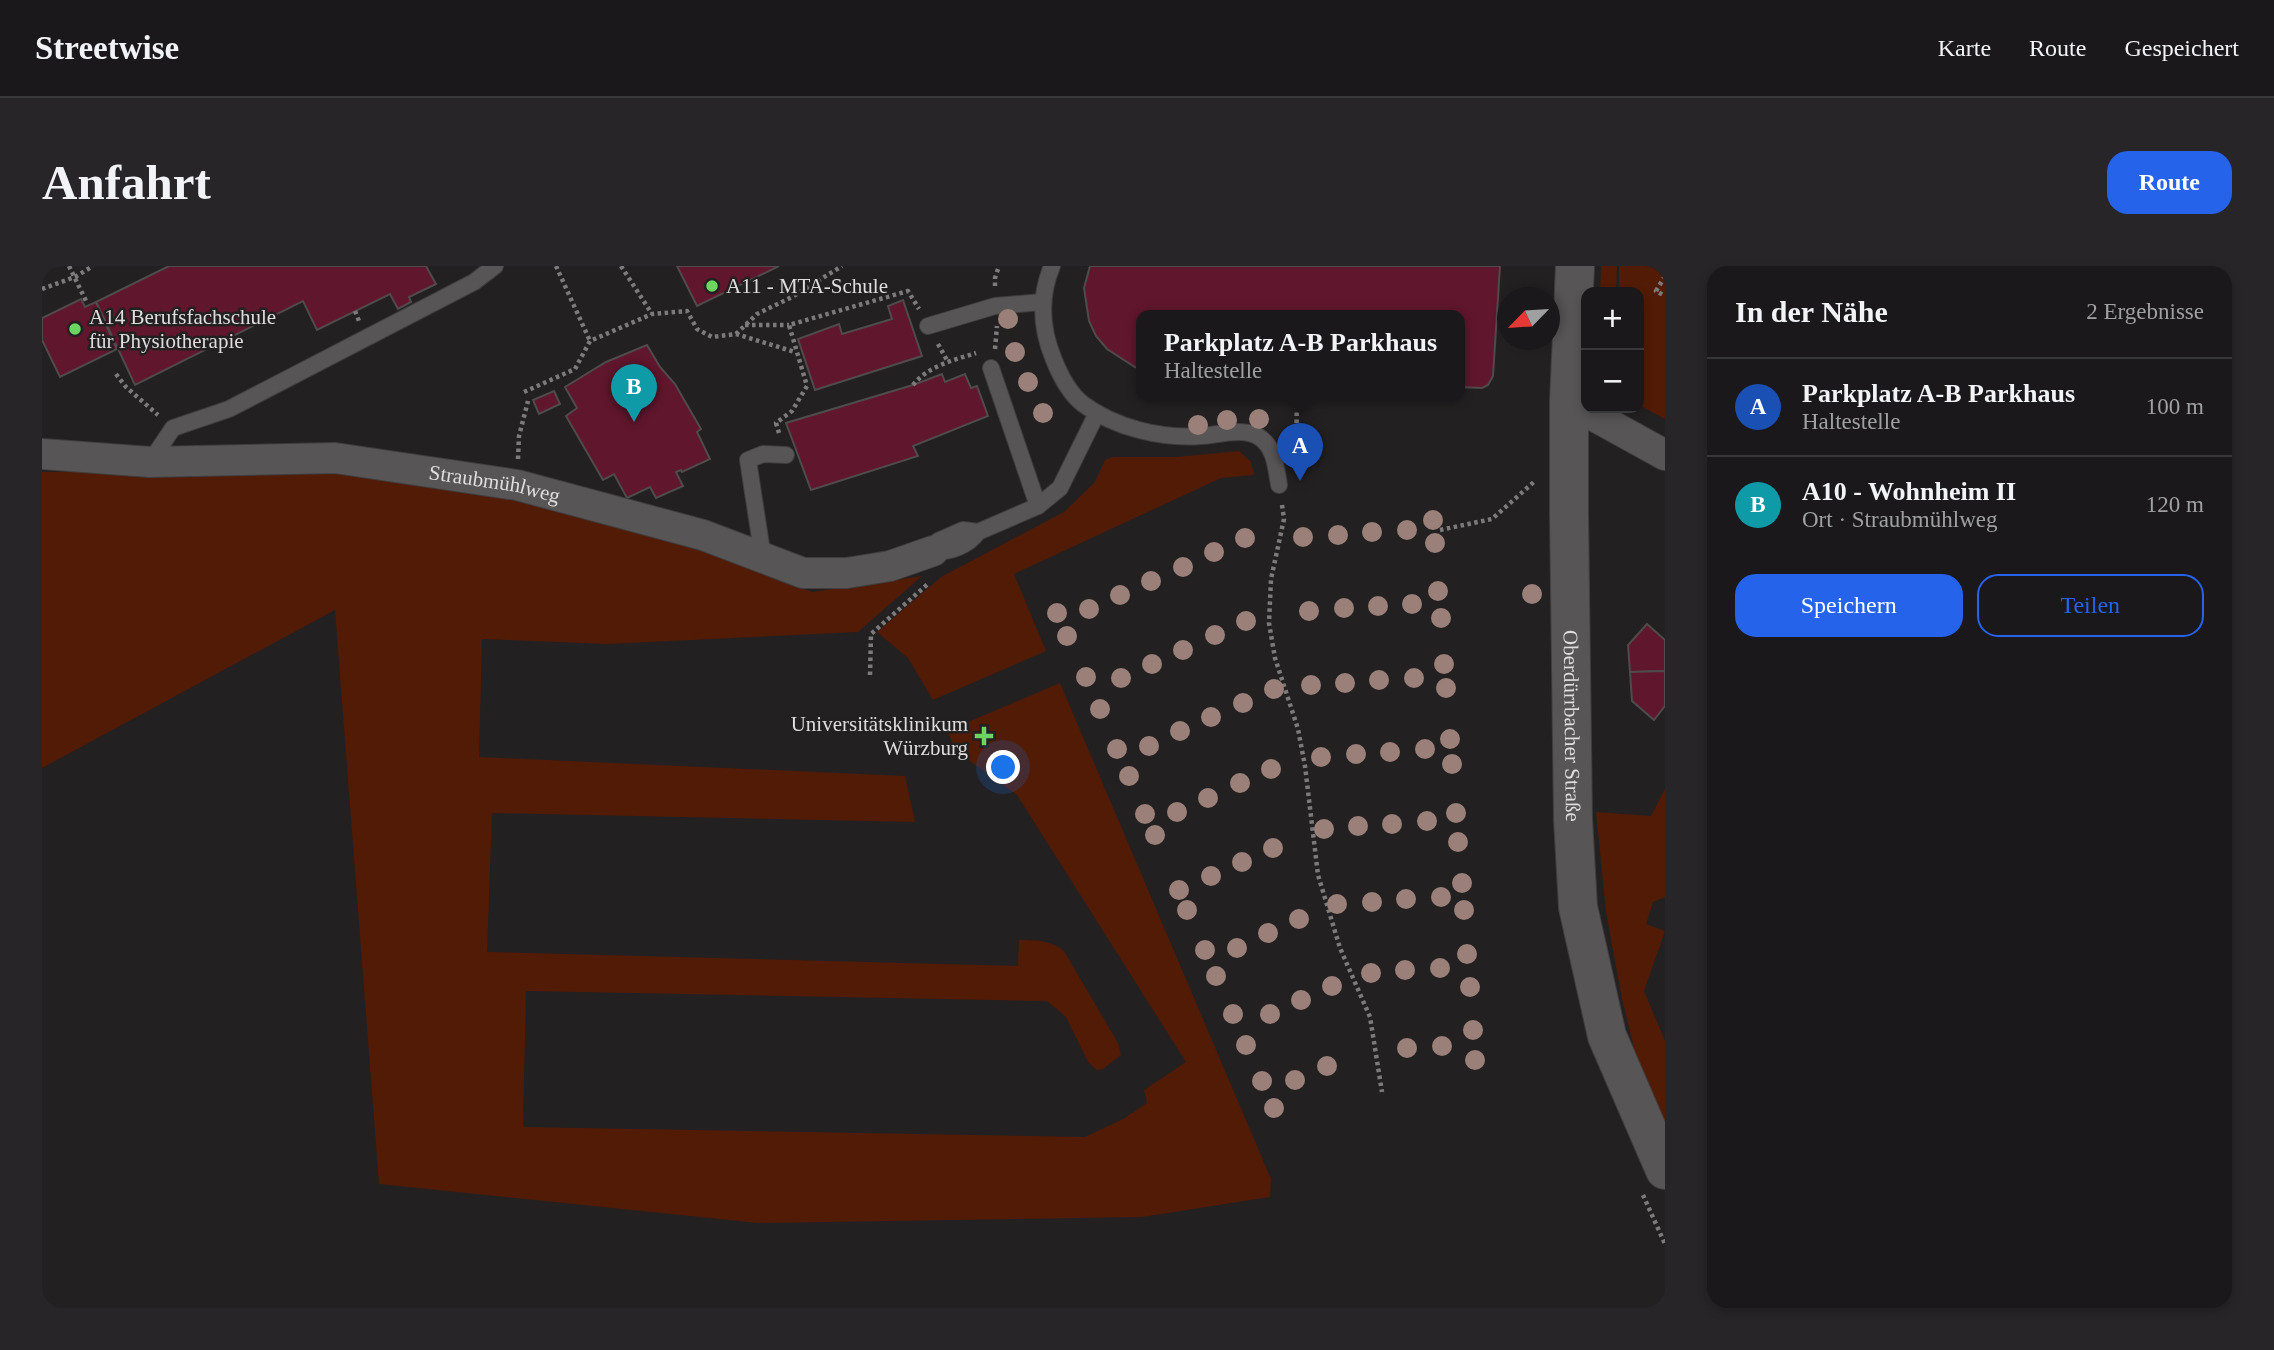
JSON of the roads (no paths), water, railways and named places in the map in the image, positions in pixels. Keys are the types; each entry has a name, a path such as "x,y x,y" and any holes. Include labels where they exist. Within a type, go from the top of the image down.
{"street":[{"name":"Oberdürrbacher Straße","path":"1575,266 1569,451 1573,819 1578,907 1607,1036 1665,1170"},
{"path":"1569,402 1665,455"},
{"name":"Straubmühlweg","path":"42,454 150,462 335,458 517,485 704,535 803,573 847,573 890,566 933,551"}],"lane":[{"path":"150,462 173,428 229,409 474,282 495,266"},
{"path":"1052,266 1042,302 1046,336 1058,369 1082,403 1097,412 1150,433 1199,436 1252,434 1268,445 1273,454 1279,485"},
{"path":"928,326 995,306 1042,302"},
{"path":"991,368 1038,506"},
{"name":"Straubmühlweg","path":"933,551 938,541 961,530 978,532 1038,506 1060,488 1097,412"},
{"path":"762,558 748,460 763,454 786,455"}],"place":[{"name":"A11 - MTA-Schule","path":"712,286"},
{"name":"A14 Berufsfachschule für Physiotherapie","path":"75,329"},
{"name":"A10 - Wohnheim II","path":"634,422"},
{"name":"Parkplatz A-B Parkhaus","path":"1300,481"},
{"name":"Universitätsklinikum Würzburg","path":"984,736"}]}
